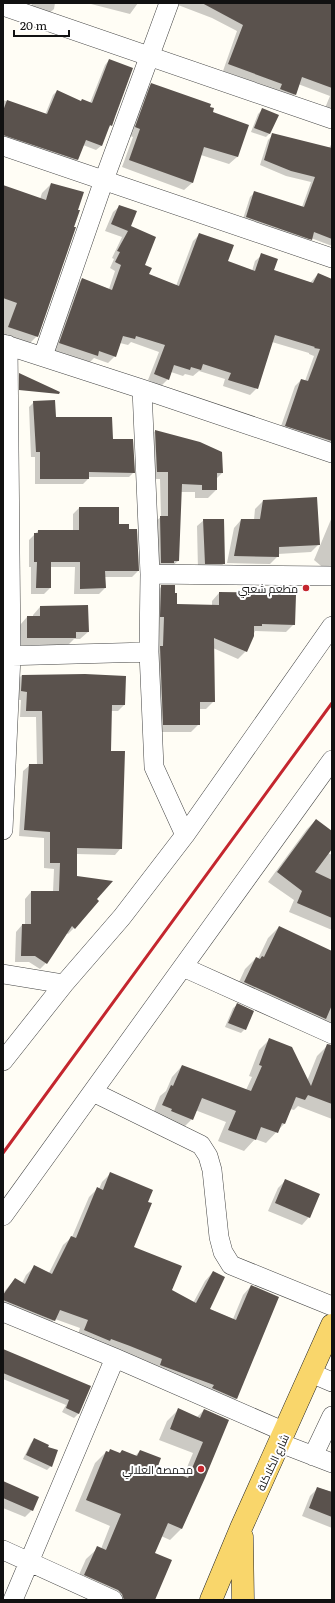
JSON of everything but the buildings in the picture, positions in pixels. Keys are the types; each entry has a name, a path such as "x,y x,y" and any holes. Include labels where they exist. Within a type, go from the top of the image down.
{"main road":[{"name":"شارع الكلاكلة","path":"211,1600 241,1528 283,1438 332,1325"},
{"path":"241,1528 243,1600"}],"street":[{"path":"43,356 104,180 169,3"},
{"path":"3,6 332,119"},
{"path":"3,146 332,258"},
{"path":"3,829 7,656 5,344 332,453"},
{"path":"142,389 150,574 149,652 154,767 185,836"},
{"path":"150,574 332,576"},
{"path":"3,1061 64,984 122,917 185,836 332,626"},
{"path":"7,656 149,652"},
{"path":"3,1216 332,760"},
{"path":"183,967 332,1034"},
{"path":"3,974 64,984"},
{"path":"93,1092 201,1145 208,1156 212,1170 219,1236 223,1252 231,1265 332,1306"},
{"path":"3,1312 115,1358 283,1438 313,1456 332,1463"},
{"path":"13,1600 115,1358"},
{"path":"311,1373 332,1382"},
{"path":"313,1456 332,1416"},
{"path":"3,1550 113,1600"}],"railway":[{"path":"3,1153 332,703"}],"place":[{"name":"مطعم شعبي","path":"306,588"},
{"name":"محمصة العلالي","path":"201,1469"}]}
